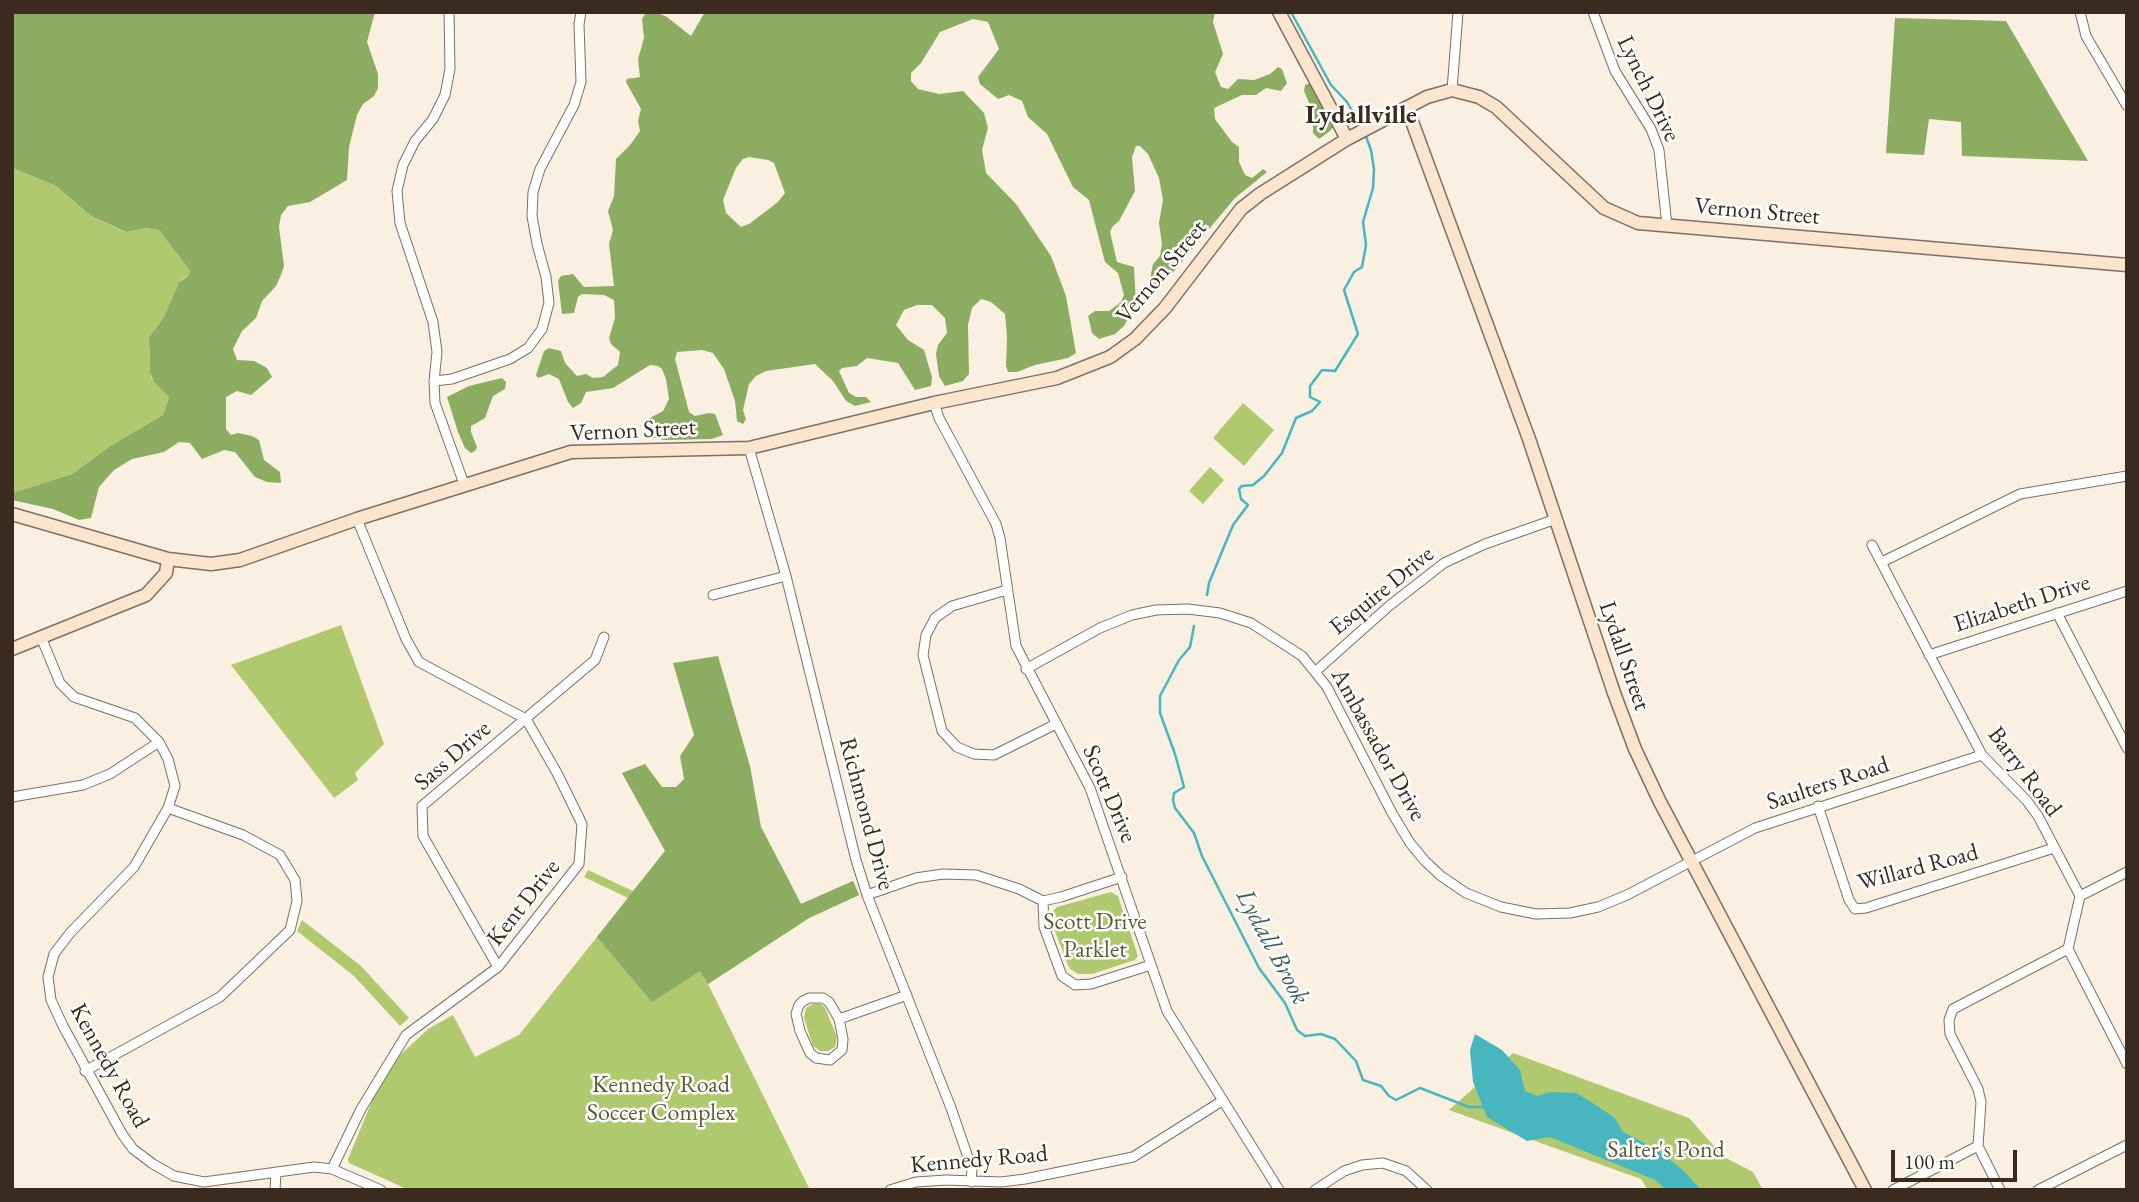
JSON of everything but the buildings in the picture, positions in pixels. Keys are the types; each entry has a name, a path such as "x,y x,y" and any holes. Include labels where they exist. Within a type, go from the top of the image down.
{"street":[{"path":"449,12 450,69 445,95 433,119 415,141 403,165 397,191 400,223 433,322 437,352 435,402 464,484"},
{"path":"434,381 452,379 510,359 528,348 542,329 549,303 532,216 533,192 540,169 574,105 581,82 581,12"},
{"path":"1279,12 1346,139"},
{"path":"1452,90 1458,12"},
{"name":"Lynch Drive","path":"1593,12 1615,71 1651,129 1659,150 1667,226"},
{"path":"2080,12 2086,36 2127,106"},
{"name":"Vernon Street","path":"12,514 168,559 211,564 240,560 464,484 571,452 749,448 934,403 1057,378 1110,357 1150,325 1241,209 1260,194 1346,139 1427,97 1452,90 1479,97 1496,107 1604,208 1638,223 2127,265"},
{"name":"Lydall Street","path":"1407,108 1529,439 1624,721 1651,784 1865,1190"},
{"name":"Scott Drive","path":"934,403 939,418 996,524 1016,646 1090,788 1167,1011 1279,1190"},
{"name":"Richmond Drive","path":"749,448 786,576 843,811 867,895 968,1156 972,1169 971,1182"},
{"path":"1882,562 2020,494 2127,476"},
{"path":"357,519 406,639 419,662 526,719"},
{"name":"Esquire Drive","path":"1316,671 1389,606 1444,563 1485,544 1556,519"},
{"name":"Barry Road","path":"1872,545 1982,755 2038,816 2080,895"},
{"path":"12,649 146,595 166,573 168,559"},
{"path":"713,595 786,576"},
{"path":"1007,590 952,606 935,618 926,635 923,654 942,731 957,747 974,754 994,755 1056,724"},
{"name":"Elizabeth Drive","path":"1929,655 2127,591"},
{"name":"Ambassador Drive","path":"1026,669 1100,628 1132,615 1156,610 1188,609 1220,613 1251,623 1280,640 1302,656 1316,671 1336,701 1410,844 1441,876 1466,893 1502,907 1529,913 1570,913 1598,907 1627,895 1691,861"},
{"path":"2057,613 2127,748"},
{"name":"Sass Drive","path":"498,967 423,836 422,806 596,660 604,637"},
{"name":"Kennedy Road","path":"41,638 60,683 74,697 135,718 159,742 169,759 175,786 168,808 134,867 70,933 54,954 48,977 51,1000 85,1071 122,1134 133,1149 174,1176 204,1182 314,1167 332,1169 381,1190"},
{"name":"Kent Drive","path":"332,1169 361,1109 406,1035 498,967 579,864 582,824 526,719"},
{"path":"12,797 83,785 110,774 159,742"},
{"name":"Saulters Road","path":"1691,861 1755,828 1982,755"},
{"name":"Willard Road","path":"1818,806 1849,900 1855,909 1866,908 2054,848"},
{"path":"85,1071 220,997 290,930 297,901 295,880 280,855 243,835 168,808"},
{"path":"2127,872 2080,895 2068,949 2127,1063"},
{"path":"867,895 916,878 954,874 976,875 1019,889 1043,901 1122,877"},
{"path":"1043,901 1044,927 1062,976 1075,985 1091,984 1151,965"},
{"path":"2000,1190 1978,1146 1981,1102 1978,1089 1950,1034 1949,1020 1953,1009 2068,949"},
{"path":"839,1019 907,995"},
{"path":"809,998 823,998 830,1002 839,1019 842,1050 830,1060 816,1058 810,1053 800,1031 796,1014 799,1005 809,998"},
{"name":"Kennedy Road","path":"890,1190 916,1182 1025,1179 1133,1157 1222,1101"},
{"path":"2038,1190 2127,1145"},
{"path":"1893,1190 1978,1146"},
{"path":"1315,1190 1344,1171 1383,1163 1406,1171 1427,1190"},
{"path":"275,1190 276,1172"}],"green space":[{"path":"12,12 375,12 367,42 378,74 378,88 357,115 349,147 347,180 310,202 288,206 281,215 279,227 284,266 281,275 276,286 262,301 256,318 242,331 233,349 237,360 254,361 267,368 272,377 251,395 237,391 226,397 226,429 231,435 238,433 259,440 264,460 280,472 281,483 267,482 255,477 235,452 224,450 202,459 190,443 179,442 164,452 132,459 114,470 99,487 91,518 79,520 53,509 12,500 12,493 72,474 110,446 163,415 169,397 154,382 150,373 149,337 164,317 179,283 190,271 159,230 145,228 126,232 91,216 56,186 12,168"},
{"path":"646,12 656,12 691,36 705,12 1215,12 1213,22 1223,54 1215,72 1221,87 1228,89 1238,79 1254,80 1270,74 1278,67 1282,69 1287,83 1281,91 1266,88 1256,95 1242,95 1214,108 1215,119 1239,147 1239,162 1245,175 1252,178 1263,169 1267,172 1235,198 1152,294 1148,289 1153,264 1160,256 1162,244 1159,223 1163,200 1159,178 1148,154 1140,146 1136,146 1132,157 1135,191 1110,232 1117,262 1134,267 1136,304 1124,326 1115,334 1099,339 1092,333 1088,316 1095,311 1109,311 1121,302 1124,295 1118,273 1105,262 1089,200 1073,187 1047,134 1028,117 1022,101 1009,95 998,99 980,84 978,77 999,49 988,22 973,19 940,32 921,63 911,73 911,81 918,89 939,94 963,91 984,113 988,128 982,150 986,173 1016,204 1051,256 1066,296 1076,353 1068,358 1008,372 1005,314 991,302 981,299 972,308 968,325 969,374 963,381 945,386 939,376 936,354 938,345 947,333 945,318 932,305 917,305 904,310 896,325 908,340 924,350 932,377 931,386 915,390 898,363 867,358 857,366 839,371 849,393 856,397 866,397 871,402 855,406 846,401 833,381 815,364 766,371 756,376 749,384 743,410 746,419 743,424 737,421 735,401 724,369 713,353 702,350 677,352 675,359 689,412 695,416 715,414 723,435 712,439 664,440 652,437 648,419 663,411 669,399 666,379 658,366 650,365 613,388 586,392 581,403 573,408 559,379 549,374 538,378 536,375 544,351 549,348 561,351 565,363 577,376 586,374 593,378 603,377 618,365 620,352 611,344 609,338 615,318 614,300 604,295 582,294 578,297 574,313 562,314 558,281 561,276 573,274 584,287 614,286 609,244 613,230 608,211 614,196 616,159 640,131 638,121 641,109 626,82 627,79 640,77 638,59 644,38 642,19","holes":["749,157 774,163 785,193 778,202 741,227 726,213 723,200 736,168 743,159"]},
{"path":"1895,18 2006,21 2088,161 1962,156 1961,122 1929,119 1924,155 1886,153"},
{"path":"1310,83 1333,127 1319,139 1313,133 1313,112 1304,91 1305,85"},
{"path":"12,168 56,186 91,216 125,232 145,228 159,230 190,271 183,279 164,317 149,337 152,379 169,397 163,415 110,446 72,474 12,493"},
{"path":"502,378 506,382 505,389 493,396 485,418 471,426 477,447 471,453 465,448 458,432 447,397 469,386"},
{"path":"1243,403 1274,430 1244,466 1213,438"},
{"path":"1210,467 1224,480 1203,504 1189,491"},
{"path":"341,625 384,744 355,773 358,780 334,798 231,665"},
{"path":"718,656 750,766 761,827 801,904 853,881 859,895 809,918 708,984 700,971 652,1002 597,937 665,851 622,773 645,764 662,787 676,787 684,779 680,756 694,735 673,663"},
{"name":"Kennedy Road Soccer Complex","path":"761,827 801,904 853,881 859,895 809,918 708,984 810,1190 409,1190 349,1163 348,1159 374,1096 397,1058 428,1029 453,1015 475,1057 519,1035 628,898 584,877 588,870 633,891 665,851"},
{"name":"Scott Drive Parklet","path":"1111,892 1118,896 1138,956 1135,960 1092,974 1078,974 1070,969 1067,963 1055,931 1053,911 1057,907"},
{"path":"302,920 361,966 409,1018 400,1026 354,976 297,931"},
{"path":"821,1004 825,1008 837,1037 835,1047 828,1051 820,1051 813,1046 804,1018 806,1008"},
{"name":"Salter's Pond","path":"1513,1053 1689,1118 1724,1157 1753,1172 1763,1190 1648,1190 1641,1179 1449,1110"}],"water":[{"name":"Salter's Pond","path":"1475,1034 1502,1050 1520,1070 1525,1091 1538,1096 1549,1092 1576,1093 1615,1118 1623,1132 1656,1149 1684,1171 1701,1190 1667,1190 1655,1180 1550,1137 1527,1141 1487,1117 1473,1082 1470,1050"}],"waterway":[{"name":"Lydall Brook","path":"1291,12 1331,85 1347,102 1362,128"},
{"name":"Lydall Brook","path":"1207,595 1209,583 1233,525 1248,505 1241,499 1239,489 1253,485 1264,476 1282,453 1296,418 1312,411 1320,402 1310,397 1310,386 1322,370 1335,371 1358,334 1344,290 1354,272 1362,267 1366,245 1363,222 1373,188 1374,169 1365,134"},
{"name":"Lydall Brook","path":"1194,626 1190,647 1179,660 1160,696 1160,713 1184,787 1174,793 1173,800 1175,808 1194,833 1202,856 1259,968 1285,1003 1297,1030 1305,1036 1321,1034 1335,1039 1356,1061 1363,1080 1381,1086 1389,1096 1396,1100 1420,1088 1469,1107 1485,1107"}],"district":[{"name":"Lydallville","path":"1361,116"}]}
